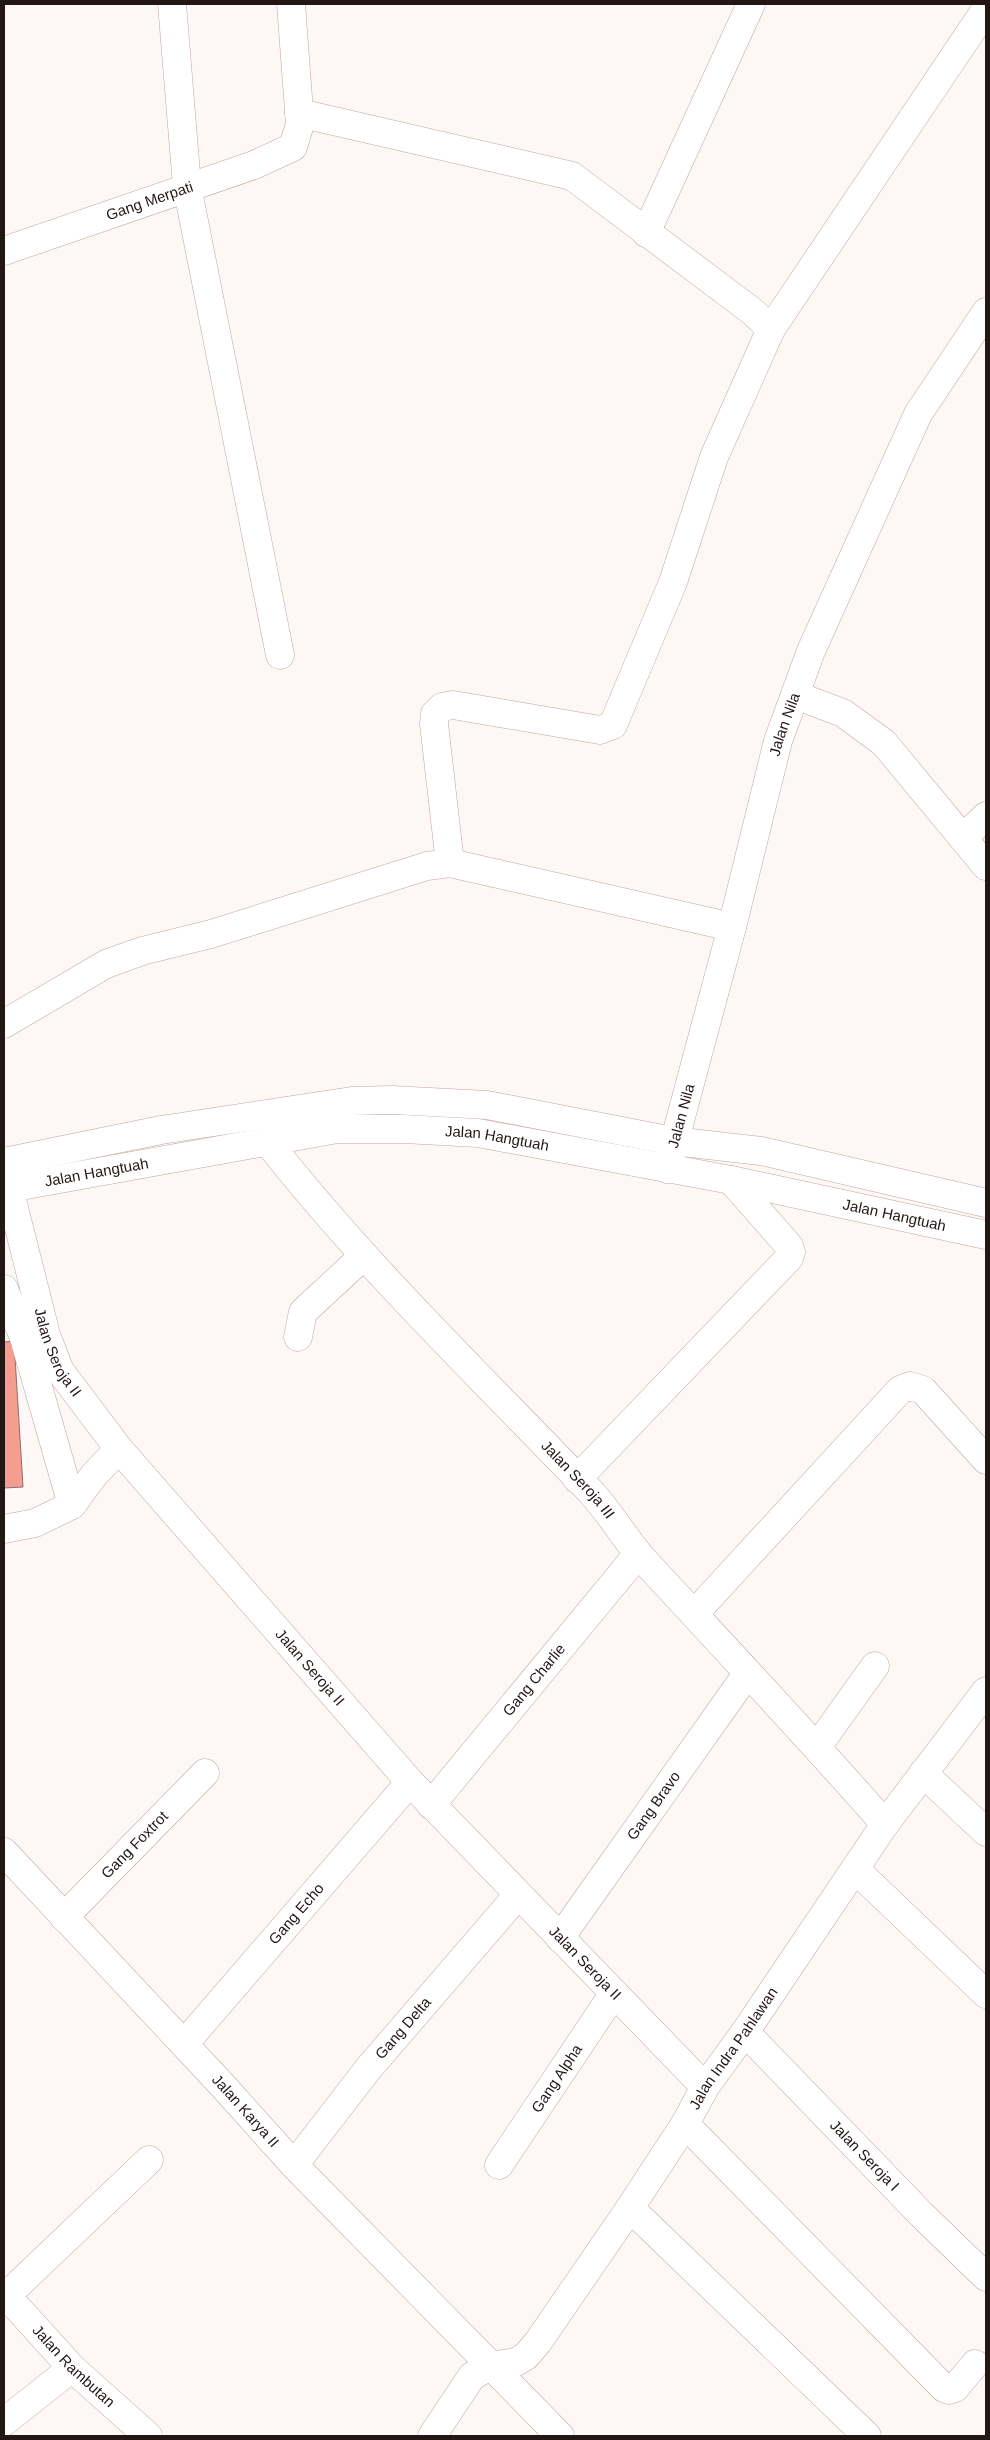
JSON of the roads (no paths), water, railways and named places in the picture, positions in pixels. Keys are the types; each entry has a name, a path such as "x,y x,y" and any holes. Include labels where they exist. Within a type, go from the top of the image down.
{"main road":[{"path":"172,4 187,186 280,655"},
{"path":"291,4 299,112 572,176 753,312 771,329"},
{"path":"646,233 751,4"},
{"path":"450,863 434,724 435,714 442,707 453,705 600,730 613,725 673,582 714,458 771,329 986,9"},
{"name":"Gang Merpati","path":"4,251 187,186 254,165 293,147 300,124 299,112"},
{"name":"Jalan Nila","path":"667,1169 732,927 778,741 811,651 918,414 986,312"},
{"path":"795,695 843,714 884,743 986,866"},
{"path":"963,838 986,816"},
{"path":"4,1024 106,964 142,951 211,934 427,866 450,863 732,927"},
{"name":"Jalan Hangtuah","path":"5,1180 161,1130 352,1101 392,1100 487,1105 673,1141 761,1151 986,1203"},
{"name":"Jalan Hangtuah","path":"5,1180 164,1160 337,1129 404,1129 478,1133 730,1180 986,1235"},
{"path":"161,1130 164,1160"},
{"name":"Jalan Seroja III","path":"267,1141 360,1253 600,1502 638,1554 817,1746 885,1824"},
{"name":"Jalan Seroja II","path":"5,1180 40,1316 60,1371 119,1449 431,1805 705,2087"},
{"path":"577,1479 789,1258 791,1252 789,1246 730,1180"},
{"path":"298,1338 303,1312 358,1261 360,1253"},
{"path":"4,1289 24,1338 72,1505"},
{"path":"694,1614 900,1390 910,1386 923,1390 986,1460"},
{"path":"4,1529 35,1523 72,1505 94,1475 119,1449"},
{"name":"Gang Charlie","path":"431,1805 638,1554"},
{"path":"817,1746 875,1666"},
{"name":"Gang Bravo","path":"560,1938 748,1674"},
{"name":"Jalan Indra Pahlawan","path":"432,2436 472,2376 490,2366 516,2362 526,2356 630,2208 685,2124 705,2087 746,2032 885,1824 986,1691"},
{"name":"Gang Foxtrot","path":"64,1917 205,1772"},
{"path":"923,1773 986,1832"},
{"name":"Gang Echo","path":"184,2044 410,1782"},
{"path":"855,1869 986,1994"},
{"name":"Jalan Karya II","path":"9,1870 64,1917 184,2044 294,2165 560,2436"},
{"name":"Gang Delta","path":"294,2165 368,2068 518,1895"},
{"name":"Gang Alpha","path":"499,2165 614,1993"},
{"name":"Jalan Seroja I","path":"746,2032 922,2214 986,2277"},
{"path":"685,2124 944,2388 949,2390 955,2388 975,2364"},
{"path":"5,2294 149,2160"},
{"path":"630,2208 867,2436"},
{"name":"Jalan Rambutan","path":"5,2294 72,2368 148,2436"},
{"path":"4,2422 72,2368"}]}
